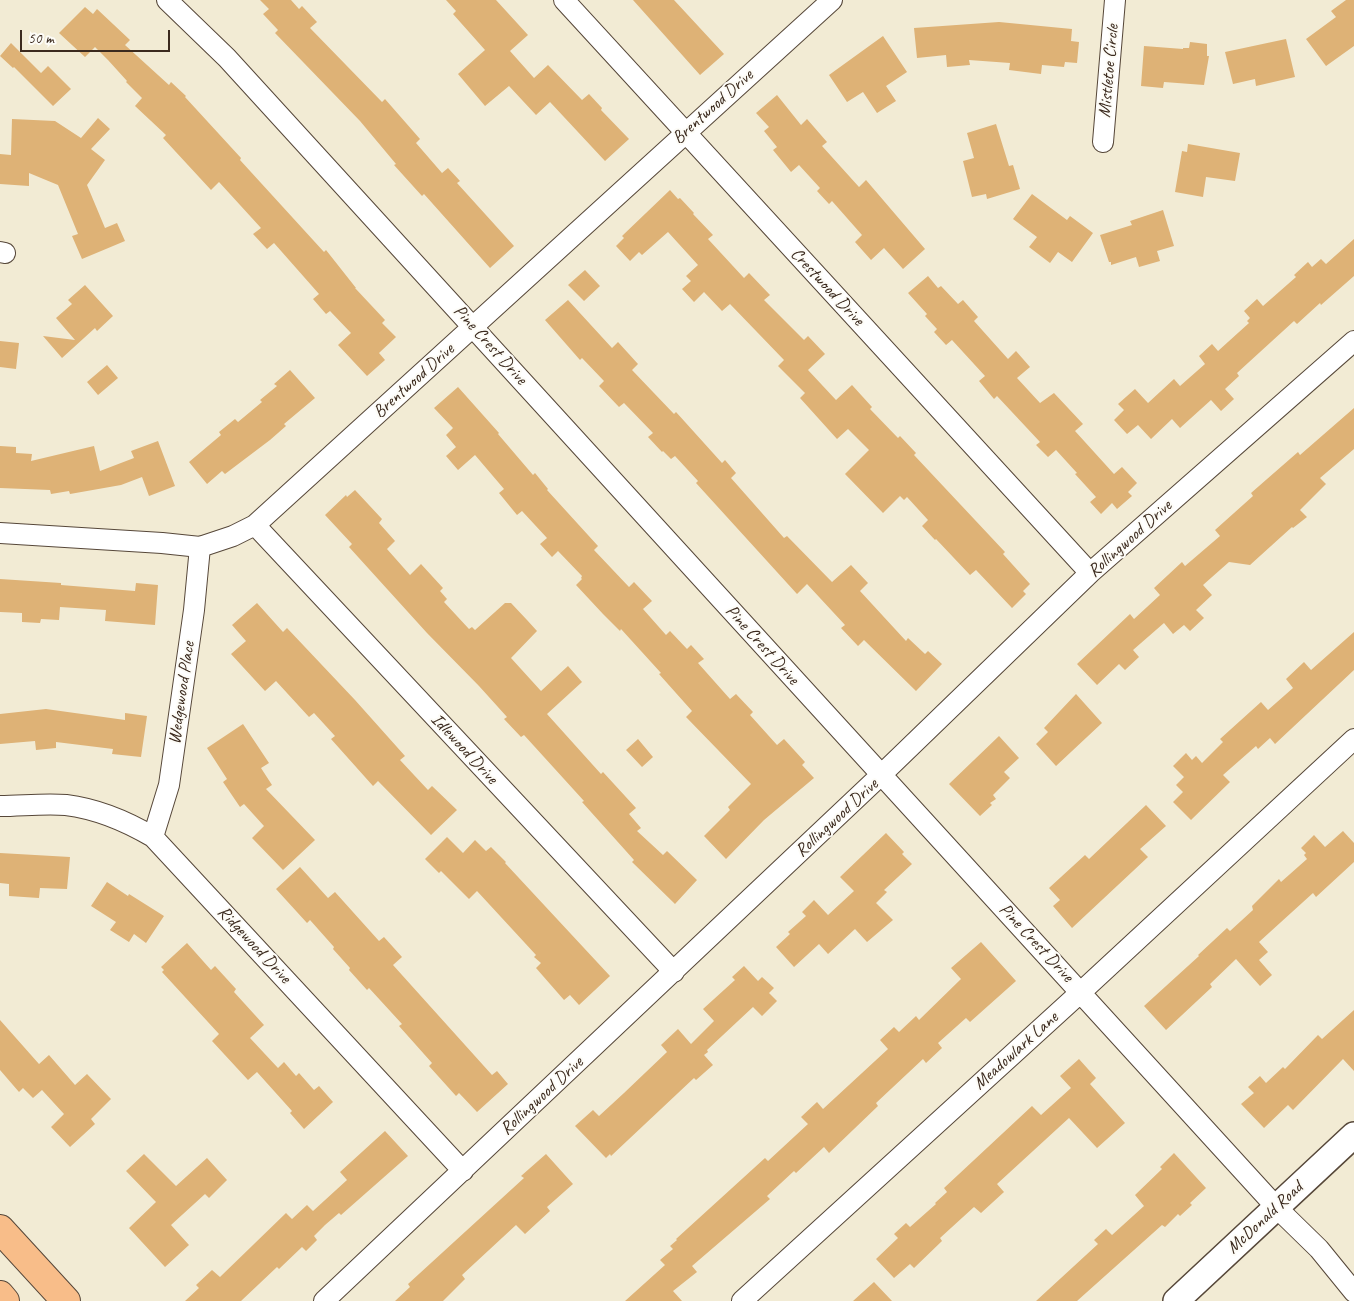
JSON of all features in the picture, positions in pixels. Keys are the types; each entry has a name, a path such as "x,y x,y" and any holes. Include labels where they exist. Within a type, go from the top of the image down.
{"highway":[{"path":"0,1229 66,1301"},
{"path":"0,1296 5,1301"}],"street":[{"name":"Pine Crest Drive","path":"167,0 227,58 881,776 1277,1208 1318,1249 1354,1292"},
{"name":"Crestwood Drive","path":"564,0 1090,573"},
{"name":"Brentwood Drive","path":"0,533 200,547 233,536 255,525 832,0"},
{"name":"Mistletoe Circle","path":"1102,142 1115,0"},
{"name":"Rollingwood Drive","path":"324,1301 881,776 1090,573 1354,340"},
{"name":"Idlewood Drive","path":"255,525 674,972"},
{"name":"Wedgewood Place","path":"153,837 169,785 194,610 200,547"},
{"name":"Meadowlark Lane","path":"742,1301 1081,992 1354,739"},
{"name":"Ridgewood Drive","path":"0,806 66,805 106,814 134,825 153,837 463,1171"},
{"name":"McDonald Road","path":"1176,1301 1354,1135"}],"building":[{"path":"260,0 291,0 299,9 302,6 317,22 310,28 382,102 385,99 420,139 416,143 442,173 448,168 460,181 457,183 514,246 490,268 424,194 422,196 394,165 396,164 360,121 275,33 278,30 263,14 269,9"},
{"path":"446,0 496,0 528,35 510,51 534,78 548,65 582,100 589,94 602,108 601,110 629,139 605,161 550,102 536,115 509,86 485,106 458,74 485,50 453,14 456,11"},
{"path":"633,0 674,0 724,54 700,75"},
{"path":"1346,0 1354,0 1354,46 1326,66 1306,39 1336,17 1331,11"},
{"path":"85,7 93,14 97,9 130,40 125,45 169,85 171,82 186,96 241,158 240,160 324,252 326,250 355,288 385,320 382,323 396,337 379,353 385,360 367,376 338,345 351,333 330,311 326,314 313,299 319,294 274,243 267,249 253,234 261,228 219,182 211,190 163,138 166,135 135,106 142,98 95,47 85,57 59,33"},
{"path":"999,22 1072,29 1071,41 1079,42 1077,63 1065,62 1064,67 1042,65 1041,74 1009,70 1010,63 969,60 970,65 947,67 946,55 917,58 914,28"},
{"path":"883,36 907,72 886,86 896,101 877,113 863,92 847,102 829,75"},
{"path":"1286,39 1295,77 1256,86 1255,79 1233,84 1225,52"},
{"path":"1190,42 1207,44 1207,56 1209,56 1204,85 1164,82 1163,88 1141,86 1144,46 1183,49 1189,48"},
{"path":"11,43 41,73 48,66 71,89 53,106 14,67 0,56"},
{"path":"777,95 801,125 807,119 827,142 822,146 859,187 866,180 925,249 903,269 884,248 871,260 855,242 862,235 832,201 829,204 817,191 820,188 799,165 791,172 773,150 777,147 764,131 769,127 756,113"},
{"path":"98,118 110,129 91,149 105,160 87,185 105,228 117,223 125,241 82,259 72,236 78,234 58,185 29,173 29,186 0,184 0,154 11,155 12,119 55,121 81,138"},
{"path":"996,124 1009,166 1013,165 1020,189 987,199 986,194 972,197 963,161 974,158 967,133"},
{"path":"1188,144 1240,153 1235,181 1206,177 1203,197 1175,192 1182,151 1187,152"},
{"path":"670,190 678,199 680,198 713,235 708,239 744,278 749,273 770,295 764,300 804,340 808,336 825,354 808,370 836,400 852,385 872,407 870,409 898,438 900,436 916,453 914,455 1005,552 1003,554 1030,584 1023,591 1026,594 1012,608 976,570 970,575 935,540 922,526 928,520 907,497 904,500 900,496 883,513 845,474 869,450 848,429 837,439 800,398 805,393 778,366 784,360 730,304 722,311 704,292 694,302 682,289 691,281 686,276 698,265 668,232 642,255 639,252 630,261 616,246 624,238 622,236"},
{"path":"1032,194 1067,220 1070,216 1093,233 1072,262 1058,252 1050,263 1029,247 1037,237 1013,219"},
{"path":"1163,210 1174,246 1157,251 1160,261 1139,267 1136,257 1111,265 1100,235 1132,225 1130,221"},
{"path":"1354,239 1354,276 1297,324 1294,321 1237,373 1239,376 1225,389 1234,399 1221,411 1211,400 1180,428 1172,419 1151,439 1138,425 1127,434 1114,420 1124,410 1118,404 1135,389 1148,403 1174,379 1180,386 1205,364 1199,356 1212,344 1218,351 1249,323 1247,321 1250,318 1244,311 1257,299 1263,306 1296,277 1294,275 1308,262 1312,267 1321,259 1326,264"},
{"path":"585,270 600,286 584,301 568,285"},
{"path":"928,276 938,288 941,286 958,304 963,300 978,317 974,321 1008,359 1016,351 1030,367 1017,378 1040,403 1054,393 1083,424 1075,431 1114,474 1122,467 1137,483 1128,492 1132,496 1117,509 1112,503 1101,514 1090,502 1096,497 1056,450 1048,457 1036,445 1040,442 997,396 994,399 979,381 985,376 952,340 946,345 934,332 937,329 925,316 927,314 908,293"},
{"path":"85,285 113,316 97,331 95,328 62,358 43,336 75,340 56,318 72,304 68,300"},
{"path":"568,300 612,348 618,342 638,364 632,370 674,414 676,412 722,463 725,460 736,473 731,478 784,538 787,536 832,582 851,565 868,583 860,591 906,641 908,638 925,654 928,651 942,664 916,691 864,640 858,646 841,628 845,625 807,584 797,594 696,483 698,481 675,456 671,459 662,452 648,437 653,433 624,403 619,407 599,386 604,381 582,358 580,360 545,320"},
{"path":"0,341 19,343 16,369 0,367"},
{"path":"107,365 118,378 98,395 87,382"},
{"path":"290,370 315,398 284,424 286,426 270,440 225,474 222,471 207,484 189,462 221,435 219,432 235,419 238,422 262,402 260,400 277,386 274,384"},
{"path":"458,387 533,475 535,473 547,490 598,546 594,550 629,587 634,582 652,601 643,609 666,635 670,631 687,649 691,645 704,659 698,663 730,699 736,694 753,712 750,715 777,745 784,739 805,762 802,765 814,778 764,820 726,859 704,836 730,810 728,807 751,784 686,717 692,711 659,674 661,673 621,629 620,631 576,585 582,579 582,576 558,551 552,557 540,544 547,538 522,511 517,515 499,493 504,489 475,455 458,470 446,456 456,447 446,435 453,428 434,408"},
{"path":"1354,408 1354,449 1320,478 1326,484 1300,510 1307,517 1292,527 1250,565 1229,562 1203,585 1212,595 1196,610 1204,618 1190,631 1184,625 1173,634 1164,623 1133,650 1139,657 1125,670 1119,664 1097,685 1077,664 1130,614 1134,619 1160,595 1154,588 1182,562 1185,566 1220,536 1215,530 1253,496 1251,493 1298,452 1300,455"},
{"path":"158,441 175,486 149,496 142,477 121,485 70,494 69,491 51,494 50,490 0,488 0,446 16,447 16,453 32,454 31,461 94,446 100,471 134,458 131,451"},
{"path":"355,490 382,519 379,523 395,541 387,549 410,575 421,564 443,588 440,591 447,599 444,602 469,629 472,627 475,630 505,603 511,603 527,620 537,631 511,658 541,691 568,666 582,682 547,714 601,774 603,772 636,808 629,814 641,828 637,831 663,855 667,851 697,880 675,904 632,862 634,860 582,802 584,801 524,735 521,737 504,719 507,717 349,547 352,544 325,515 346,495 347,497"},
{"path":"0,579 135,591 136,583 158,585 155,625 105,621 106,610 60,607 59,620 41,619 40,623 22,622 22,613 0,612"},
{"path":"257,603 283,632 287,628 355,700 405,756 400,760 428,790 432,786 457,810 431,835 378,781 373,786 331,739 335,736 314,713 309,717 276,681 265,691 231,654 246,641 232,625"},
{"path":"1354,632 1354,670 1275,744 1270,738 1258,749 1256,746 1223,775 1230,782 1191,820 1173,802 1183,792 1176,785 1184,777 1173,766 1186,753 1192,760 1196,756 1202,763 1223,742 1220,739 1261,702 1268,710 1293,688 1286,679 1304,662 1311,670"},
{"path":"1076,694 1102,723 1056,766 1036,744 1048,732 1044,728"},
{"path":"46,709 125,720 125,713 147,716 141,757 112,754 113,749 56,742 56,748 36,750 35,741 0,744 0,714"},
{"path":"243,724 269,763 261,768 272,785 266,789 315,840 283,870 252,838 264,826 244,804 240,807 223,782 227,779 207,748"},
{"path":"999,736 1019,758 1004,772 1010,778 993,795 996,799 990,803 992,805 980,816 949,784"},
{"path":"638,739 653,757 642,767 626,750"},
{"path":"1146,805 1166,826 1140,849 1148,857 1072,928 1053,906 1060,900 1049,888 1085,855 1089,859"},
{"path":"1343,831 1354,843 1354,862 1316,897 1313,893 1259,942 1268,952 1259,960 1272,975 1260,986 1236,959 1210,984 1212,987 1166,1030 1144,1006 1227,928 1230,931 1253,910 1252,906 1279,879 1281,882 1307,859 1304,855 1306,853 1301,848 1314,835 1325,847"},
{"path":"886,833 904,852 902,854 912,864 884,890 887,892 876,903 893,920 867,942 855,929 828,954 819,944 794,967 776,947 790,934 788,932 806,916 802,912 814,900 828,915 854,891 840,877"},
{"path":"447,837 463,853 475,840 486,851 491,847 610,976 579,1005 570,995 564,1000 536,968 541,963 534,957 536,955 477,891 469,899 441,871 439,873 425,859"},
{"path":"0,853 70,857 67,889 40,888 39,898 9,896 9,884 0,883"},
{"path":"300,867 328,898 335,892 379,941 384,937 402,957 393,965 492,1075 497,1071 508,1084 477,1112 459,1093 456,1096 429,1066 432,1063 399,1026 402,1024 369,988 367,990 349,970 350,968 333,949 334,947 310,920 307,923 276,889"},
{"path":"107,882 164,916 146,943 134,934 129,942 110,930 116,922 91,906"},
{"path":"981,942 1016,981 970,1022 966,1018 938,1043 942,1048 926,1063 923,1059 876,1103 878,1106 829,1153 824,1147 796,1173 794,1171 767,1196 770,1199 692,1266 697,1272 673,1291 682,1301 625,1301 665,1265 660,1260 673,1249 670,1246 676,1239 765,1158 768,1161 808,1124 801,1117 817,1102 823,1109 888,1049 880,1040 894,1027 899,1032 916,1016 919,1020 961,979 951,968"},
{"path":"187,943 211,970 215,966 236,989 234,992 264,1025 250,1038 278,1068 284,1062 296,1076 299,1073 314,1090 319,1086 333,1102 304,1129 290,1113 292,1111 257,1072 248,1080 212,1041 219,1034 162,972 164,970 161,967"},
{"path":"744,966 758,981 762,977 774,988 769,993 777,1001 762,1016 753,1007 707,1050 708,1052 704,1055 713,1065 696,1080 694,1078 611,1156 610,1154 606,1158 575,1126 593,1110 599,1116 624,1093 667,1052 661,1045 678,1029 691,1044 714,1021 703,1009 735,980 732,977"},
{"path":"1354,1010 1354,1071 1343,1059 1293,1110 1288,1105 1264,1128 1241,1104 1254,1093 1248,1087 1260,1076 1266,1083 1283,1067 1285,1069 1318,1035 1322,1039"},
{"path":"0,1020 39,1064 49,1055 75,1085 87,1074 111,1099 91,1119 95,1124 70,1147 51,1127 64,1114 42,1090 33,1098 23,1088 19,1092 0,1070"},
{"path":"1079,1059 1096,1078 1090,1084 1125,1123 1097,1148 1069,1118 997,1184 1004,1192 981,1213 974,1207 940,1238 942,1241 914,1268 910,1264 894,1278 876,1259 898,1238 894,1234 906,1223 910,1227 936,1204 947,1192 944,1188 1032,1106 1041,1115 1071,1088 1060,1076"},
{"path":"385,1131 408,1156 341,1215 339,1213 325,1225 314,1236 317,1240 306,1251 302,1247 279,1269 277,1267 241,1301 185,1301 199,1288 196,1285 212,1270 220,1277 286,1213 292,1219 307,1205 313,1211 347,1180 340,1172"},
{"path":"1174,1153 1206,1188 1190,1203 1192,1205 1180,1216 1178,1214 1165,1227 1162,1225 1077,1301 1036,1301 1098,1244 1094,1240 1106,1229 1112,1235 1144,1206 1135,1195 1162,1169 1160,1167"},
{"path":"144,1154 176,1186 207,1158 227,1180 209,1198 205,1194 171,1225 189,1245 165,1267 129,1228 156,1202 126,1171"},
{"path":"546,1154 573,1184 547,1207 550,1211 525,1234 516,1225 462,1275 465,1279 443,1301 395,1301 410,1287 408,1284 524,1178 521,1176"},
{"path":"874,1282 892,1301 853,1301"}]}
